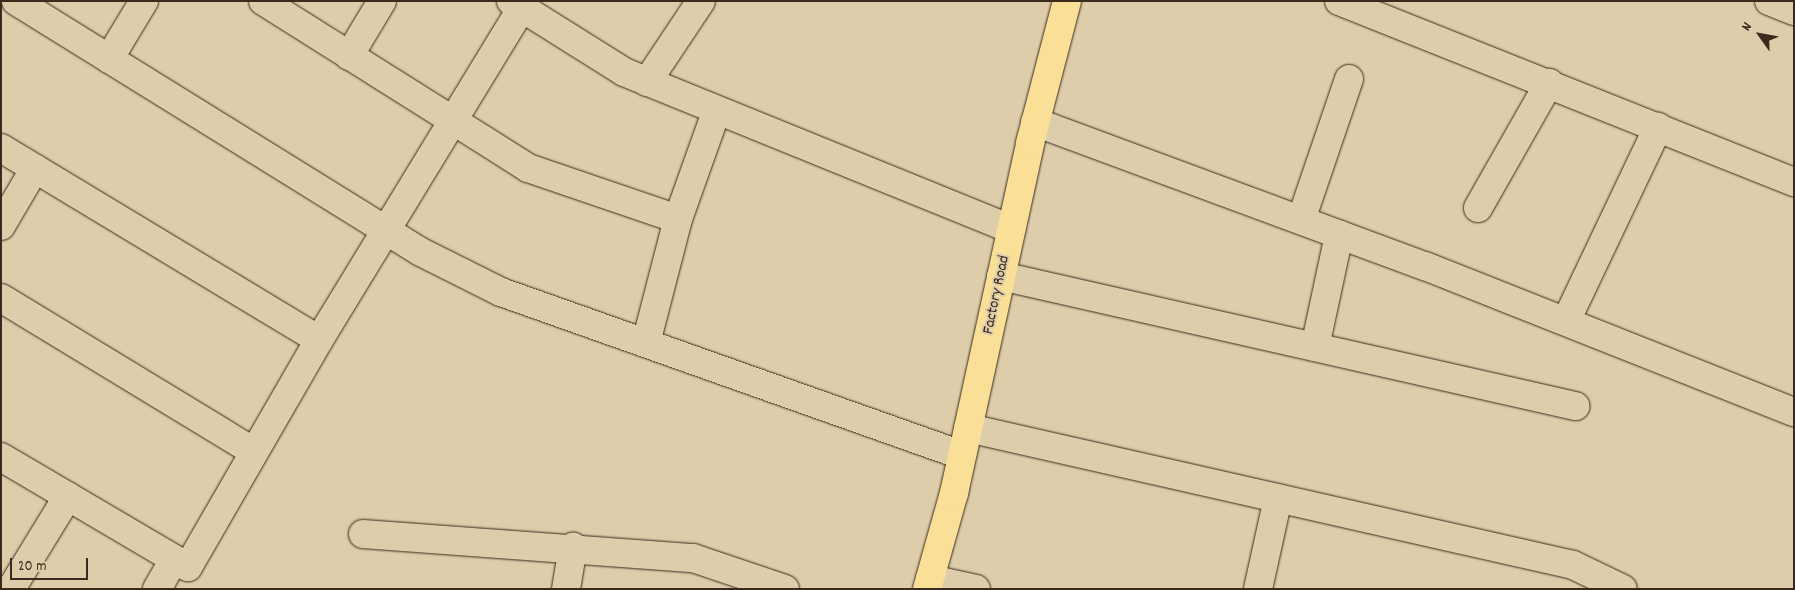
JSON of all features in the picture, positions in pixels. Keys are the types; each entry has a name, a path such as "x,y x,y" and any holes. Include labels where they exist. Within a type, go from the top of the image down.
{"main road":[{"name":"Factory Road","path":"928,584 962,455 1035,122 1067,1"}],"street":[{"path":"16,1 383,229 501,292 962,455"},
{"path":"109,59 144,1"},
{"path":"263,1 528,168 678,219"},
{"path":"349,56 382,1"},
{"path":"647,82 701,1"},
{"path":"1339,1 1794,182"},
{"path":"1769,1 1794,11"},
{"path":"1,457 188,568 383,229 451,121 517,5 624,72 716,112 1011,228"},
{"path":"1301,220 1349,79"},
{"path":"1478,208 1548,83"},
{"path":"646,343 678,219 716,112"},
{"path":"1035,122 1301,220 1566,321 1794,412"},
{"path":"1566,321 1658,127"},
{"path":"1,148 319,340"},
{"path":"1,226 35,168"},
{"path":"1315,347 1339,235"},
{"path":"1001,276 1575,406"},
{"path":"1,298 254,452"},
{"path":"968,428 1573,565 1624,589"},
{"path":"11,589 68,496"},
{"path":"1258,589 1278,498"},
{"path":"363,534 573,547 693,558 785,589"},
{"path":"566,589 573,547"},
{"path":"157,589 174,559"},
{"path":"928,584 976,589"}]}
